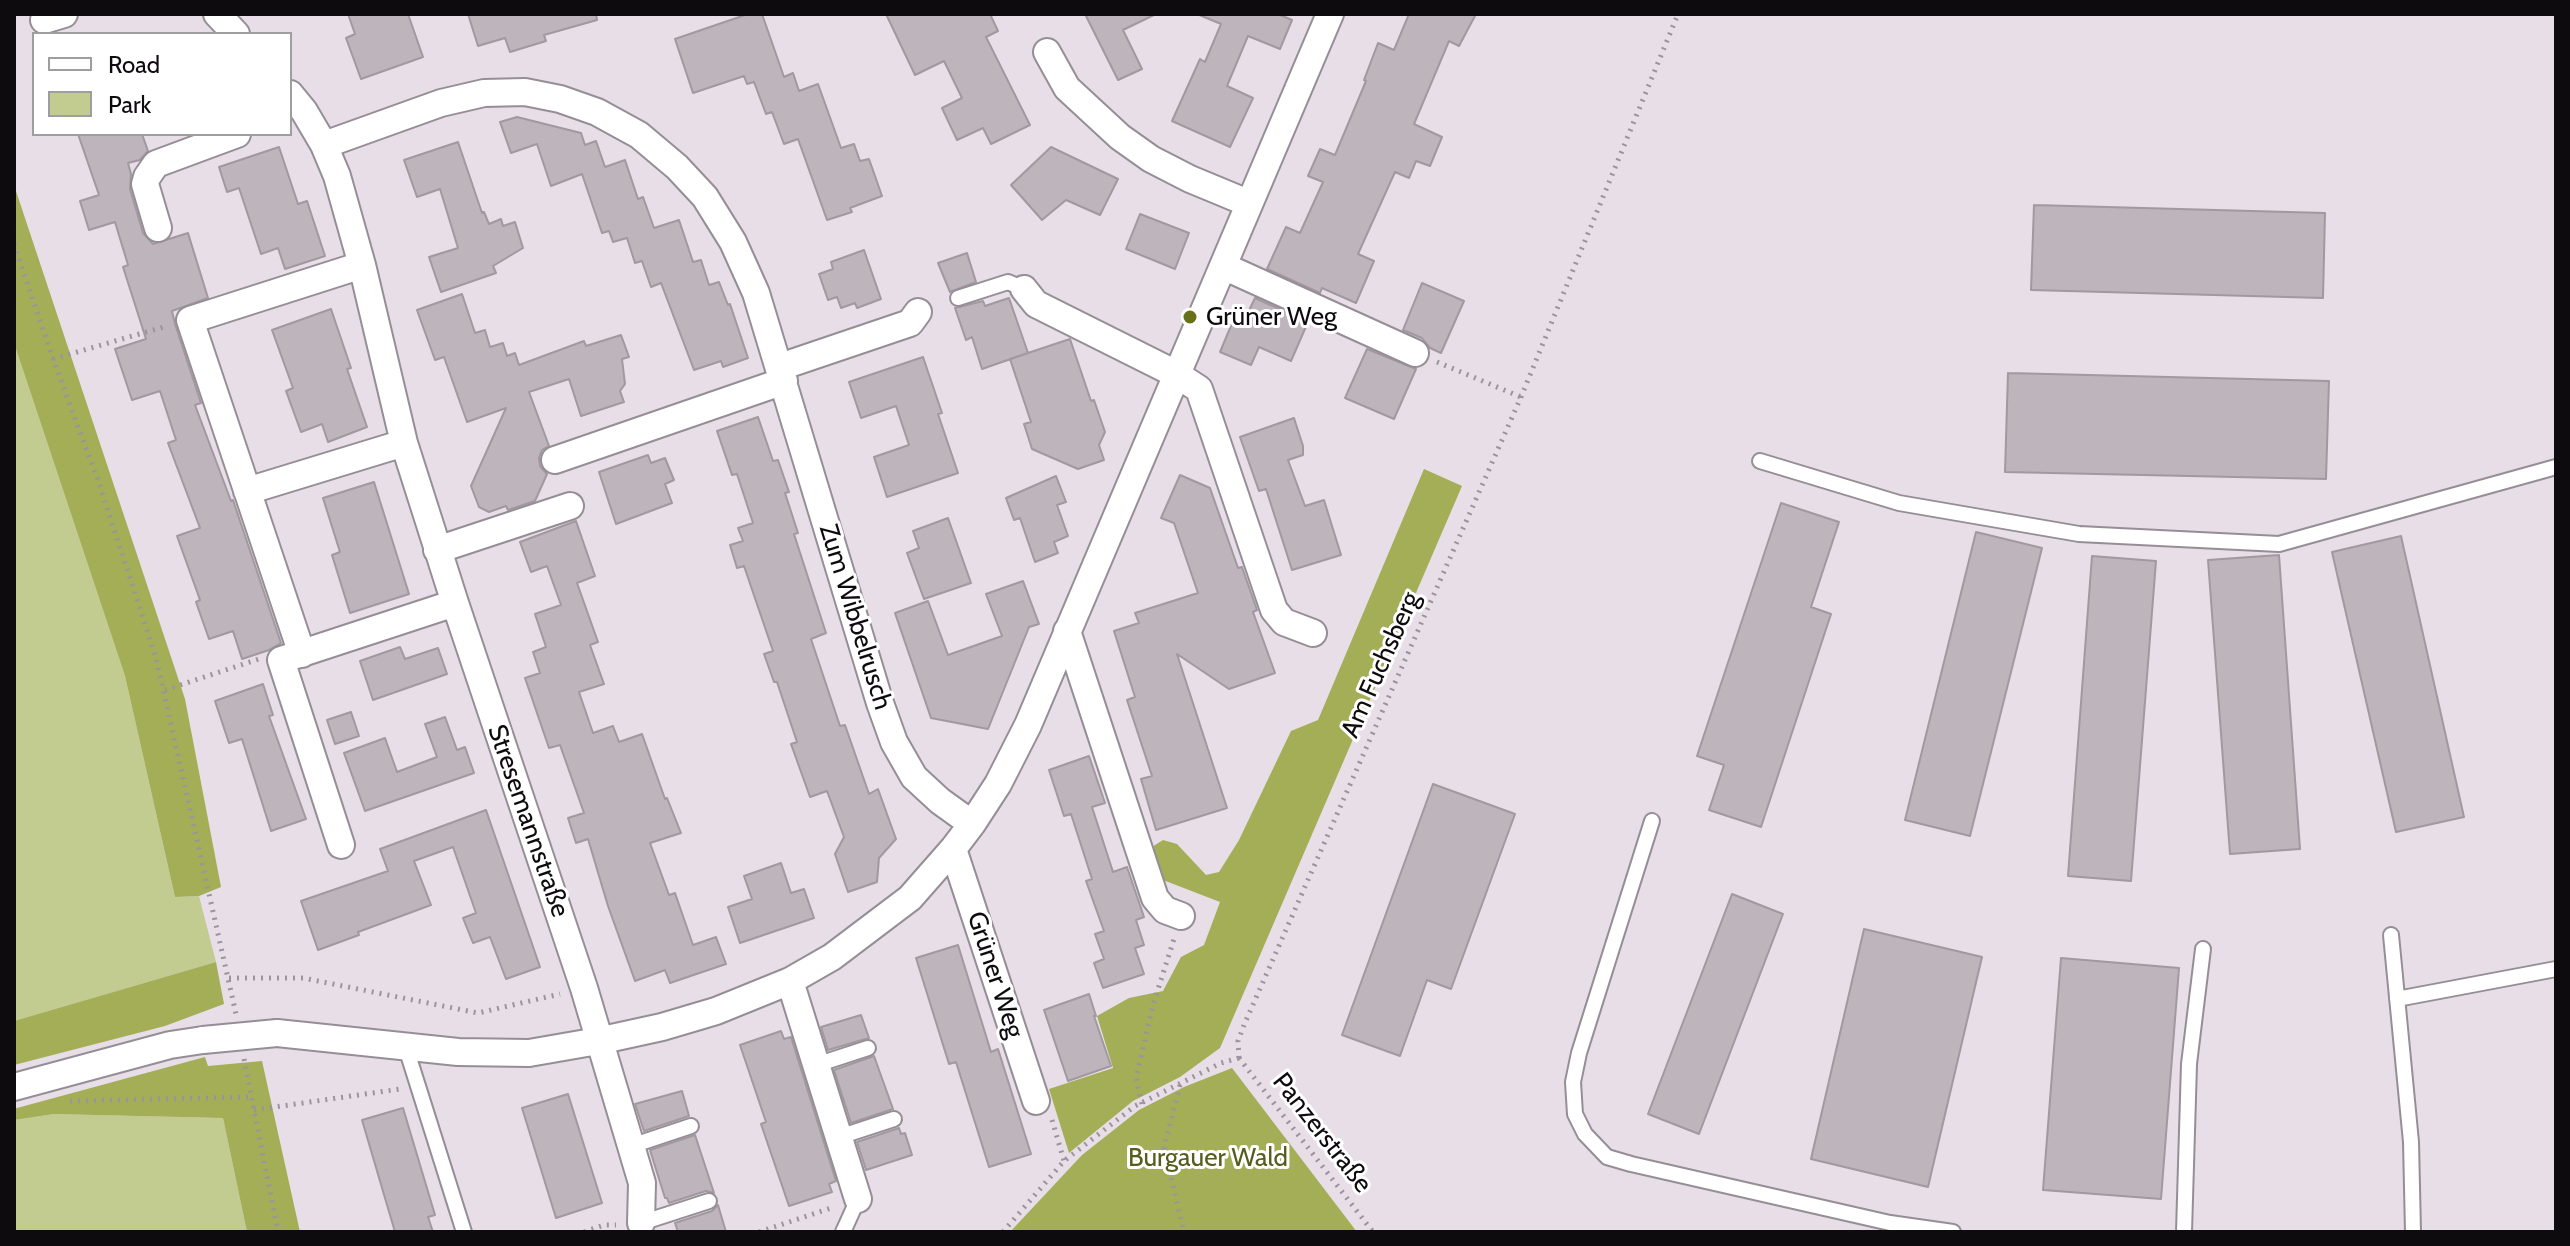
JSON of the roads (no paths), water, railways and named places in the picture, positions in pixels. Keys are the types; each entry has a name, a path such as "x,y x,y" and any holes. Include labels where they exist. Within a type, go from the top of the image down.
{"street":[{"path":"217,14 234,32"},
{"path":"14,1087 170,1045 243,1034 277,1033 406,1048 529,1053 598,1041 716,1011 790,981 832,957 910,898 972,824 998,784 1028,725 1330,14"},
{"path":"1047,52 1067,88 1120,137 1151,159 1248,203"},
{"name":"Zum Wibbelrusch","path":"324,145 441,103 484,93 525,92 560,99 597,112 639,135 677,167 705,197 733,242 756,293 894,742 914,777 972,824"},
{"name":"Stresemannstraße","path":"295,107 324,145 337,176 362,265 404,443 584,988 598,1041"},
{"path":"158,228 145,184 156,164 232,136"},
{"path":"341,845 247,491 190,320 362,265"},
{"path":"1223,266 1415,353"},
{"path":"1024,289 1036,304 1176,374 1199,389 1274,610 1284,622 1313,633"},
{"path":"555,460 910,323 918,312"},
{"path":"247,491 404,443"},
{"path":"437,550 570,506"},
{"path":"292,657 455,603"},
{"path":"1067,631 1155,898 1165,910 1181,916"},
{"name":"Grüner Weg","path":"953,849 1043,1108"},
{"path":"790,981 858,1199"},
{"path":"598,1041 642,1183 641,1223"}],"lane":[{"path":"958,298 1008,282 1024,289"},
{"path":"1760,461 1899,503 2079,534 2279,544 2556,467"},
{"path":"1652,821 1579,1053 1573,1082 1574,1104 1575,1114 1585,1134 1607,1157 1631,1164 1890,1223 1953,1232"},
{"path":"2391,935 2411,1142 2413,1232"},
{"path":"2184,1232 2189,1064 2203,949"},
{"path":"2397,999 2556,969"},
{"path":"406,1048 464,1232"},
{"path":"816,1065 868,1048"},
{"path":"839,1137 894,1119"},
{"path":"631,1146 691,1126"},
{"path":"843,1232 858,1199"},
{"path":"641,1223 709,1201"}],"place":[{"name":"Grüner Weg","path":"1190,317"}],"park label":[{"name":"Burgauer Wald","path":"1208,1158"}]}
